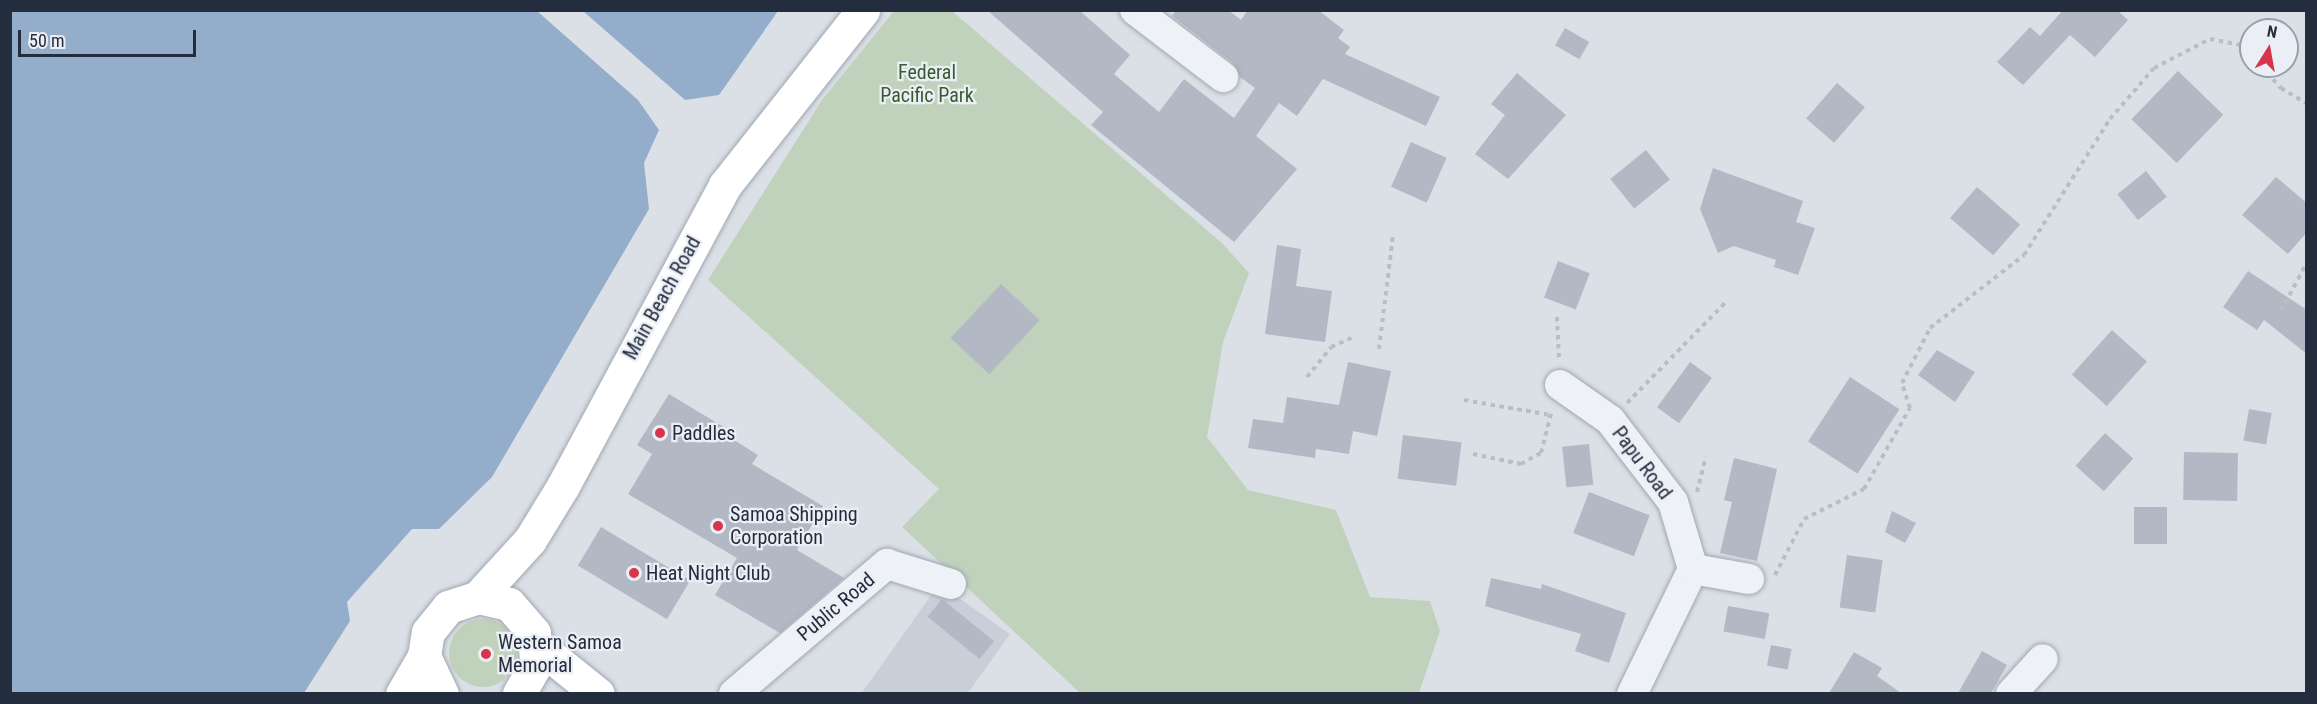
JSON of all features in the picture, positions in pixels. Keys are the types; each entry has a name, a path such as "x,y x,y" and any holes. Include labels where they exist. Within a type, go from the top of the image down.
{"main road":[{"name":"Main Beach Road","path":"478,597 530,540 725,185 863,10"},
{"path":"530,540 521,561 521,613 537,645 598,693"},
{"path":"402,693 424,656 428,632 437,618 462,600 478,597 508,604 521,613"},
{"path":"537,645 536,664 521,691 565,693"},
{"path":"424,656 442,693"}],"street":[{"path":"1135,10 1223,77"},
{"name":"Papu Road","path":"1560,385 1610,420 1673,502 1693,569"},
{"name":"Public Road","path":"734,693 887,564 951,584"},
{"path":"1632,693 1693,569 1749,579"},
{"path":"2011,693 2043,659"}],"path":[{"path":"1749,579 1772,579 1804,519 1864,489 1910,408 1902,383 1930,328 2024,255 2110,119 2154,68 2210,39 2239,44"},
{"path":"2272,78 2281,88 2307,103"},
{"path":"1379,349 1393,235"},
{"path":"2281,311 2307,264"},
{"path":"1610,420 1727,301"},
{"path":"1473,454 1521,464 1541,453 1560,385 1557,317"},
{"path":"1307,377 1331,347 1353,338"},
{"path":"1464,400 1551,415"}],"shaded area":[{"path":"939,584 1010,634 968,693 861,694"}],"green space":[{"name":"Federal Pacific Park","path":"894,11 952,11 1223,244 1249,273 1223,342 1207,437 1248,490 1336,510 1370,597 1430,601 1440,631 1419,693 1080,693 902,527 939,489 708,280 822,100"},
{"path":"483,619 496,622 507,629 514,640 517,653 514,666 507,677 496,684 483,687 470,684 459,677 452,666 449,653 452,640 459,629 470,622"}],"water":[{"path":"10,11 537,11 638,100 659,130 644,163 649,209 492,477 439,529 412,529 347,602 350,621 304,693 11,693"},
{"path":"583,11 778,11 719,95 685,100"}],"building":[{"path":"987,10 1079,10 1130,55 1114,74 1159,112 1184,79 1234,118 1255,88 1240,77 1233,63 1172,16 1176,10 1228,10 1241,20 1248,10 1318,10 1344,30 1338,38 1350,47 1345,54 1440,97 1426,126 1323,79 1297,116 1279,103 1256,136 1297,169 1234,242 1091,125 1103,112"},
{"path":"2063,10 2117,10 2128,20 2095,57 2070,35 2023,85 1997,62 2030,27 2040,36"},
{"path":"1565,28 1589,42 1579,59 1555,45"},
{"path":"2178,71 2223,115 2177,163 2131,119"},
{"path":"1517,73 1566,115 1508,179 1475,154 1505,115 1491,104"},
{"path":"1837,83 1865,107 1834,143 1806,118"},
{"path":"1411,142 1447,158 1427,203 1391,187"},
{"path":"1646,150 1670,180 1634,208 1610,179"},
{"path":"1713,168 1803,201 1796,222 1815,228 1798,275 1774,267 1776,260 1734,246 1718,253 1700,209"},
{"path":"2146,171 2167,197 2138,220 2117,194"},
{"path":"2276,177 2307,203 2307,232 2288,254 2242,215"},
{"path":"1977,187 2020,224 1993,255 1950,218"},
{"path":"1277,245 1301,249 1296,286 1332,291 1325,342 1265,334"},
{"path":"1558,261 1590,273 1576,310 1544,297"},
{"path":"2248,271 2307,310 2307,354 2264,320 2257,330 2223,307"},
{"path":"1001,284 1040,320 989,374 951,338"},
{"path":"2112,330 2147,361 2107,406 2072,375"},
{"path":"1937,350 1975,372 1955,402 1918,375"},
{"path":"1348,362 1391,371 1377,436 1353,431 1349,454 1316,449 1315,458 1248,448 1253,419 1283,423 1287,397 1339,405"},
{"path":"1690,362 1712,378 1679,423 1657,407"},
{"path":"1850,377 1899,409 1858,474 1808,442"},
{"path":"669,394 737,435 734,440 758,455 752,464 823,506 797,550 844,578 780,633 715,595 737,558 628,494 652,454 637,445"},
{"path":"2249,409 2272,413 2266,445 2243,441"},
{"path":"2105,433 2133,458 2104,491 2076,466"},
{"path":"1403,435 1462,442 1456,486 1398,479"},
{"path":"1589,444 1593,485 1566,488 1562,447"},
{"path":"2184,452 2238,453 2237,501 2183,500"},
{"path":"1734,458 1777,469 1757,561 1720,553 1732,502 1724,500"},
{"path":"1589,492 1650,515 1634,556 1573,533"},
{"path":"2134,507 2167,507 2167,544 2134,544"},
{"path":"1892,511 1916,523 1905,543 1885,532"},
{"name":"Heat Night Club","path":"601,527 690,581 667,619 578,566"},
{"path":"1847,555 1883,560 1875,612 1840,607"},
{"path":"1491,578 1541,589 1542,584 1626,613 1609,663 1575,651 1581,634 1485,606"},
{"path":"942,599 994,641 980,659 928,617"},
{"path":"1728,606 1769,613 1765,639 1723,632"},
{"path":"1771,645 1792,649 1788,670 1767,666"},
{"path":"1982,651 2007,665 1991,693 1958,693"},
{"path":"1854,652 1882,668 1877,676 1901,693 1829,693"}],"place":[{"name":"Paddles","path":"660,433"},
{"name":"Samoa Shipping Corporation","path":"718,526"},
{"name":"Heat Night Club","path":"634,573"},
{"name":"Western Samoa Memorial","path":"486,654"}]}
